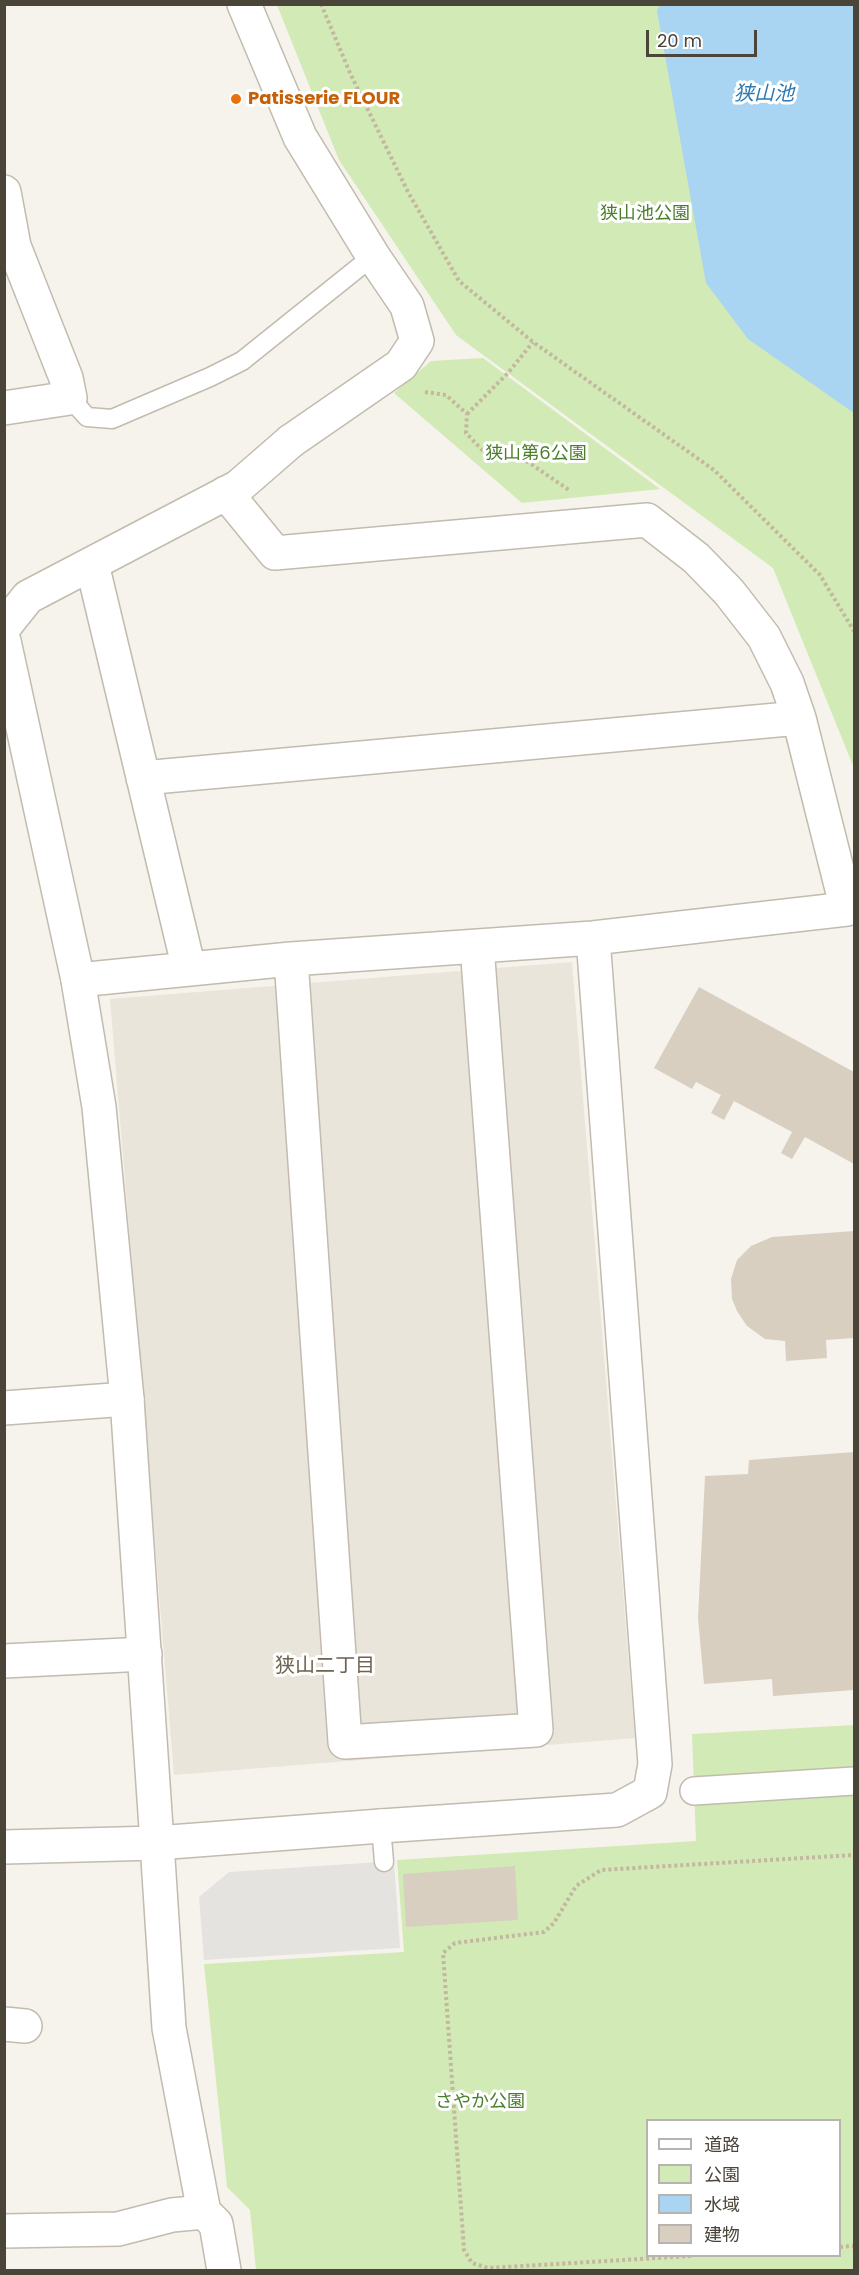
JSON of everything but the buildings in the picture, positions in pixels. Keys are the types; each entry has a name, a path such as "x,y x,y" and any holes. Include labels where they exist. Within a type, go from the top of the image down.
{"street":[{"path":"4,627 28,597 238,487 291,441 401,365 417,341 407,306 373,256 300,137 244,4"},
{"path":"4,192 14,246 66,378 70,398 4,408"},
{"path":"78,980 291,959 851,917 800,718 787,683 764,637 729,592 696,558 647,520 275,554 226,493"},
{"path":"92,564 189,969"},
{"path":"4,641 78,980 99,1107 127,1399 169,2028 204,2212 216,2224 224,2271"},
{"path":"143,778 800,718"},
{"path":"4,1847 157,1843 616,1810 650,1792 656,1764 593,938"},
{"path":"291,959 345,1742 524,1731 536,1730 477,946"},
{"path":"4,1408 127,1399"},
{"path":"4,1661 145,1653"},
{"path":"694,1791 855,1782"},
{"path":"4,2231 118,2229 171,2215 204,2212"}],"lane":[{"path":"70,398 87,417 112,419 210,377 242,361 373,256"},
{"path":"381,1826 384,1862"}],"path":[{"path":"321,4 350,73 403,182 459,281 533,342 714,470 820,575 855,631"},
{"path":"533,342 508,373 467,414 466,434 485,453 528,462 567,487 590,524"},
{"path":"387,375 399,389 446,394 467,414"},
{"path":"674,2257 488,2268 472,2263 464,2250 443,1953 455,1943 544,1932 560,1914 576,1886 601,1870 855,1855"}],"shaded area":[{"path":"572,962 635,1738 174,1775 110,999"},
{"path":"394,1861 400,1948 204,1960 199,1897 229,1872"}],"green space":[{"name":"狭山池公園","path":"277,5 854,5 854,768 773,568 456,335 339,160"},
{"name":"狭山第6公園","path":"483,358 660,489 522,503 394,393 431,361"},
{"name":"さやか公園","path":"854,1725 854,2270 256,2270 250,2210 227,2187 204,1964 404,1952 397,1860 696,1841 692,1734"}],"water":[{"name":"狭山池","path":"660,4 854,5 854,413 748,339 706,283 657,11"}],"place":[{"name":"Patisserie FLOUR","path":"236,99"}],"district":[{"name":"狭山二丁目","path":"325,1667"}]}
